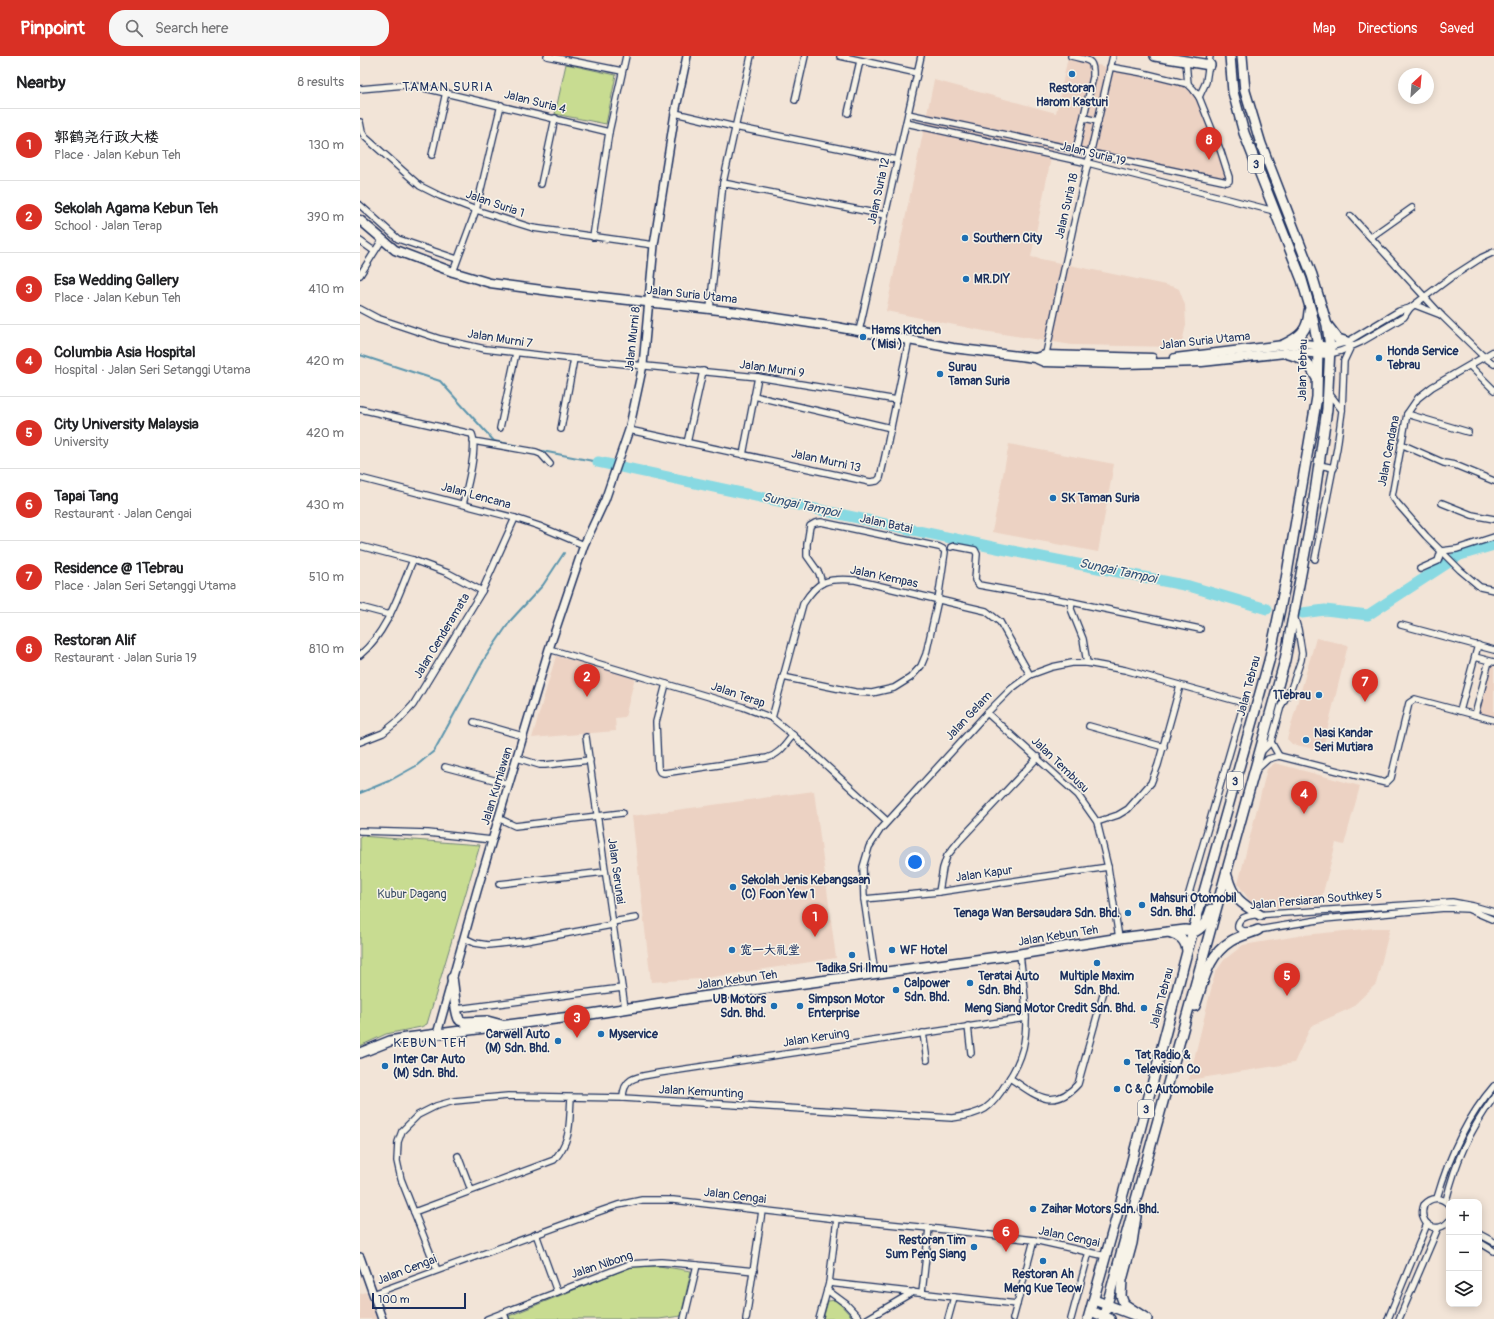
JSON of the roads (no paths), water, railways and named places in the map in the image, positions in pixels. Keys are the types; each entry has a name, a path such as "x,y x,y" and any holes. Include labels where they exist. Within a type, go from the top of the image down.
{"main road":[{"path":"1155,56 1186,62 1210,61"},
{"name":"Jalan Tebrau","path":"1090,1315 1193,928 1269,662 1285,585 1316,397 1318,349 1310,307 1302,280 1244,133 1233,92 1230,56"},
{"name":"Jalan Tebrau","path":"1106,1318 1107,1304 1254,772 1261,752 1285,660 1311,520 1328,392 1330,350 1327,325 1312,275 1261,144 1245,91 1242,56"},
{"name":"Jalan Suria Utama","path":"360,220 395,250 453,272 490,283 648,303 710,309 859,331 953,348 1035,358 1166,359 1284,349 1330,350"},
{"path":"1310,307 1309,318 1304,331 1284,349 1308,362 1317,378"},
{"path":"1327,325 1338,339 1349,344"},
{"path":"1205,952 1204,943 1193,928 1208,919 1229,845 1239,829"},
{"path":"1226,875 1231,890 1239,902 1260,915"},
{"name":"Jalan Kebun Teh","path":"360,1053 390,1041 1020,954 1193,928"},
{"name":"Jalan Kebun Teh","path":"1119,938 1134,931 1193,928"},
{"path":"1173,1064 1185,1036 1208,967 1213,957 1232,941 1258,930"},
{"path":"1170,932 1181,936 1186,944 1187,952"},
{"path":"452,978 460,1021 487,1021 503,1026"},
{"path":"1138,1191 1136,1223 1122,1280 1121,1296 1124,1304 1145,1319"},
{"path":"1094,1300 1145,1319"},
{"path":"1090,1315 1106,1318"}],"street":[{"path":"547,56 622,72"},
{"path":"593,237 609,132 626,56"},
{"name":"Jalan Murni 8","path":"584,545 600,513 612,476 625,444 643,365 654,245 675,113 687,56"},
{"path":"710,309 723,183 751,56"},
{"path":"794,100 804,56"},
{"path":"840,56 917,74"},
{"name":"Jalan Suria 12","path":"859,331 921,56"},
{"path":"1071,56 1090,61 1094,66 1093,77 1076,150"},
{"name":"Jalan Suria 18","path":"1045,358 1112,56"},
{"path":"848,113 860,61"},
{"path":"1199,97 1206,82 1210,61"},
{"path":"1186,62 1188,84"},
{"path":"908,114 1227,182 1229,180 1221,152 1199,97 1188,84 1143,72 1110,67"},
{"name":"Jalan Suria 4","path":"360,89 406,85 446,92 609,132"},
{"path":"432,155 446,92"},
{"path":"453,272 476,210 501,105"},
{"path":"675,113 735,127 898,160"},
{"path":"541,184 554,118"},
{"path":"1084,118 1098,121"},
{"name":"Jalan Suria 1","path":"360,122 362,132 365,137 420,186 440,196 476,210 533,228 654,245"},
{"name":"Jalan Suria 19","path":"906,122 1088,163 1274,211"},
{"path":"723,183 885,215"},
{"path":"360,205 398,239 457,259"},
{"path":"1371,237 1412,208"},
{"path":"1351,216 1442,316 1484,357 1494,364"},
{"path":"360,275 382,240"},
{"path":"360,241 374,251"},
{"path":"1330,350 1349,344 1399,311 1412,307 1450,278 1481,258 1494,252"},
{"path":"1412,307 1442,316"},
{"name":"Jalan Murni 7","path":"360,309 378,318 440,339 485,349 643,365"},
{"name":"Jalan Murni 13","path":"629,430 870,482 877,481 881,474 910,340"},
{"path":"1315,559 1334,468 1342,410 1344,361 1349,344"},
{"name":"Jalan Cendana","path":"1494,351 1432,387 1418,398 1407,414 1392,496 1397,504 1460,570 1480,586 1494,590"},
{"path":"500,428 516,353"},
{"path":"561,428 574,359"},
{"name":"Jalan Murni 9","path":"643,365 758,377 897,400"},
{"path":"1470,366 1494,390"},
{"path":"688,443 703,371"},
{"path":"743,455 758,377"},
{"path":"1328,392 1342,410"},
{"path":"754,396 891,428"},
{"path":"360,410 472,434 471,472 464,504"},
{"path":"1407,414 1468,432"},
{"path":"473,441 536,452 541,454 550,464"},
{"path":"1401,444 1444,463 1494,481"},
{"path":"1319,465 1334,468"},
{"name":"Jalan Lencana","path":"360,478 515,518 584,545"},
{"path":"1442,503 1472,515 1494,519"},
{"name":"Jalan Cenderamata","path":"360,742 383,733 413,706 482,591 515,518"},
{"path":"1311,520 1323,523"},
{"name":"Jalan Batai","path":"822,583 819,573 807,556 810,526 821,522 943,549 946,552 938,600"},
{"path":"1420,569 1438,560 1443,552 1457,550 1494,537"},
{"name":"Jalan Kurniawan","path":"437,1034 516,758 549,649 584,545"},
{"path":"360,546 413,560 448,573 482,591"},
{"path":"951,547 954,546 975,550 978,554 975,580 979,585 1072,602 1200,629"},
{"path":"360,655 374,640 390,615 413,560"},
{"name":"Jalan Kempas","path":"822,583 827,580 855,580 986,611 1000,622 1030,675"},
{"path":"772,718 803,604 812,591 822,583"},
{"path":"783,677 855,692 872,693 894,688 910,678 921,666 926,654 938,600"},
{"path":"1072,602 1071,609 1083,639 1087,663"},
{"path":"360,607 390,615"},
{"path":"1261,752 1271,742 1281,706 1286,695 1291,689 1301,660 1302,653 1294,614"},
{"path":"1402,625 1494,650"},
{"path":"1460,711 1478,645"},
{"name":"Jalan Terap","path":"549,649 744,707 772,718 793,734 887,821"},
{"path":"1475,657 1491,662 1475,715"},
{"name":"Jalan Gelam","path":"875,974 864,900 863,867 869,847 887,821 1011,689 1030,675 1065,664 1087,663 1125,670 1244,703 1189,893 1202,900"},
{"path":"666,684 656,722 657,760 660,772 664,773 767,758 775,755 782,749 793,734"},
{"path":"1097,822 1118,815 1128,809 1151,783 1164,747 1180,686"},
{"path":"1254,772 1268,759 1279,756 1386,783 1391,778 1409,703 1411,701 1415,699 1494,720"},
{"name":"Jalan Tembusu","path":"987,713 1038,757 1078,795 1097,822 1108,867 1119,938"},
{"path":"474,722 523,736"},
{"path":"1089,726 1164,747"},
{"name":"Jalan Serunai","path":"586,737 625,1008"},
{"path":"1271,742 1279,756"},
{"path":"939,892 943,868 948,856 959,840 1038,757"},
{"path":"516,758 540,765 590,760"},
{"path":"445,767 509,784"},
{"path":"498,818 515,826 622,813"},
{"path":"360,830 428,833 492,840"},
{"name":"Jalan Kapur","path":"864,900 939,892 1108,867"},
{"path":"499,884 605,872"},
{"name":"Jalan Persiaran Southkey 5","path":"1494,912 1452,902 1323,909 1244,917 1240,920 1238,928 1244,931 1258,930 1324,919 1445,908 1468,909 1494,920"},
{"path":"464,938 475,943 488,945 526,941 636,918"},
{"name":"Jalan Kemunting","path":"437,1270 414,1212 397,1161 398,1142 402,1131 418,1115 436,1106 454,1101 508,1096 623,1098 952,1118 972,1116 988,1108 995,1102 1010,1078 1023,1048 1026,1018 1020,954"},
{"path":"457,1009 622,988"},
{"path":"1010,1078 1031,1092 1049,1099 1063,1097 1071,1091 1078,1084 1104,991"},
{"name":"Jalan Keruing","path":"623,1098 624,1087 630,1079 659,1073 1026,1018"},
{"path":"968,1026 971,1053"},
{"path":"923,1033 927,1060"},
{"path":"1437,1198 1444,1176 1462,1132 1494,1086"},
{"path":"1448,1199 1453,1172 1464,1144 1479,1118 1494,1097"},
{"path":"414,1212 554,1160 563,1150 568,1138 571,1098"},
{"path":"458,1156 471,1190"},
{"path":"1446,1202 1437,1198 1427,1202 1424,1206 1422,1215 1427,1224 1434,1228 1438,1228 1446,1224"},
{"name":"Jalan Cengai","path":"373,1294 618,1205 642,1200 673,1200 1034,1240 1106,1256"},
{"path":"746,1319 762,1211"},
{"path":"819,1319 829,1283 837,1219"},
{"path":"1388,1319 1427,1224"},
{"path":"922,1293 929,1228"},
{"path":"1399,1319 1438,1228"},
{"path":"536,1234 557,1292"},
{"path":"1481,1235 1494,1242"},
{"path":"1012,1319 1034,1240"},
{"path":"1482,1244 1494,1251"},
{"path":"1071,1319 1089,1252"},
{"path":"360,1257 382,1319"},
{"name":"Jalan Nibong","path":"487,1319 630,1264 661,1262 754,1271"},
{"path":"684,1319 697,1265"},
{"path":"829,1283 1017,1304"},
{"path":"827,1290 846,1304 860,1319"},
{"path":"867,1319 913,1292"},
{"path":"948,1319 954,1297"},
{"path":"504,1313 506,1319"}],"waterway":[{"name":"Sungai Tampoi","path":"360,355 440,381 494,441 519,446"},
{"name":"Sungai Tampoi","path":"537,450 598,462"},
{"name":"Sungai Tampoi","path":"598,462 997,548 1189,586 1267,609"},
{"name":"Sungai Tampoi","path":"1302,613 1325,610 1368,615 1460,555 1494,545"},
{"path":"360,793 389,781 416,766 434,751 485,658 511,620 543,585 564,553"}],"place":[{"name":"Restoran Harom Kasturi","path":"1072,74"},
{"name":"Restoran Alif","path":"1209,160"},
{"name":"Southern City","path":"965,238"},
{"name":"MR.DIY","path":"966,279"},
{"name":"Hams Kitchen ( Misi )","path":"863,337"},
{"name":"Honda Service Tebrau","path":"1379,358"},
{"name":"Surau Taman Suria","path":"940,374"},
{"name":"SK Taman Suria","path":"1053,498"},
{"name":"1Tebrau","path":"1319,695"},
{"name":"Sekolah Agama Kebun Teh","path":"587,697"},
{"name":"Residence @ 1Tebrau","path":"1365,702"},
{"name":"Nasi Kandar Seri Mutiara","path":"1306,740"},
{"name":"Columbia Asia Hospital","path":"1304,814"},
{"name":"Sekolah Jenis Kebangsaan (C) Foon Yew 1","path":"733,887"},
{"name":"Mahsuri Otomobil Sdn. Bhd.","path":"1142,905"},
{"name":"Tenaga Wan Bersaudara Sdn. Bhd.","path":"1128,913"},
{"name":"郭鹤尧行政大楼","path":"815,937"},
{"name":"宽一大礼堂","path":"732,950"},
{"name":"WF Hotel","path":"892,950"},
{"name":"Tadika Sri Ilmu","path":"852,955"},
{"name":"Multiple Maxim Sdn. Bhd.","path":"1097,963"},
{"name":"Teratai Auto Sdn. Bhd.","path":"970,983"},
{"name":"Calpower Sdn. Bhd.","path":"896,990"},
{"name":"City University Malaysia","path":"1287,996"},
{"name":"UB Motors Sdn. Bhd.","path":"774,1006"},
{"name":"Simpson Motor Enterprise","path":"800,1006"},
{"name":"Meng Siang Motor Credit Sdn. Bhd.","path":"1144,1008"},
{"name":"Myservice","path":"601,1034"},
{"name":"Esa Wedding Gallery","path":"577,1038"},
{"name":"Carwell Auto (M) Sdn. Bhd.","path":"558,1041"},
{"name":"Tat Radio & Television Co","path":"1127,1062"},
{"name":"Inter Car Auto (M) Sdn. Bhd.","path":"385,1066"},
{"name":"C & C Automobile","path":"1117,1089"},
{"name":"Zaihar Motors Sdn. Bhd.","path":"1033,1209"},
{"name":"Restoran Tim Sum Peng Siang","path":"974,1247"},
{"name":"Tapai Tang","path":"1006,1252"},
{"name":"Restoran Ah Meng Kue Teow","path":"1043,1261"}],"district":[{"name":"TAMAN SURIA","path":"448,87"},
{"name":"KEBUN TEH","path":"430,1043"}],"park label":[{"name":"Kubur Dagang","path":"412,894"}]}
